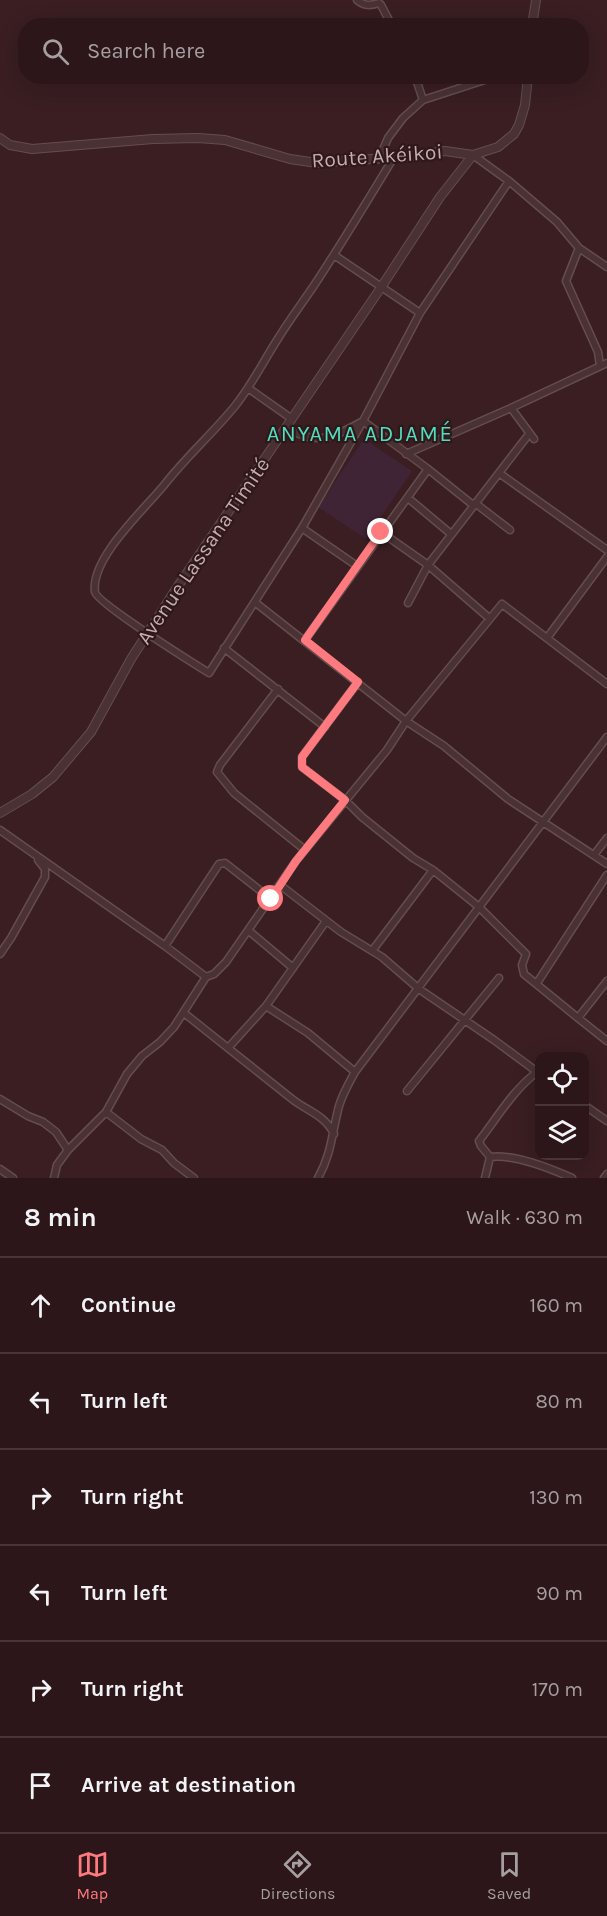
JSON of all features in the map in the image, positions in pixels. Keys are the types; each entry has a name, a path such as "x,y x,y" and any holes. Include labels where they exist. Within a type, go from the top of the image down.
{"street":[{"path":"357,0 370,6 379,3 388,18"},
{"path":"533,18 536,0"},
{"path":"418,84 423,100"},
{"path":"379,159 388,138 403,118 423,100 472,84"},
{"name":"Route Akéikoi","path":"0,138 10,145 32,149 153,139 225,140 304,162 330,163 445,151 473,154 498,147 514,134 525,105 527,84"},
{"path":"473,154 510,181 557,222 579,248 607,267"},
{"name":"Avenue Lassana Timité","path":"0,813 44,785 81,746 101,717 148,632 440,197 473,154"},
{"path":"394,157 334,255 279,335 248,388 235,406 113,542 99,571 95,585 96,596 120,616 209,673 302,528 363,421 420,313 510,181"},
{"path":"579,248 566,281 598,352 600,366"},
{"path":"334,255 420,313"},
{"path":"406,454 607,363"},
{"path":"248,388 292,419"},
{"path":"408,603 428,565 451,534 499,473 532,436 511,408"},
{"path":"286,427 300,436 315,439 345,431 363,421"},
{"path":"363,421 510,530"},
{"path":"305,640 428,469"},
{"path":"499,473 607,550"},
{"path":"408,498 451,534"},
{"path":"302,528 357,566"},
{"path":"381,532 428,565 489,618"},
{"path":"547,638 607,557"},
{"path":"256,603 406,721 444,746 507,799 607,864"},
{"path":"54,1178 57,1165 68,1150 106,1112 127,1074 142,1056 167,1035 184,1013 206,977 220,969 305,850 502,604 607,684"},
{"path":"224,648 325,727"},
{"path":"358,682 302,757 302,767 413,858 433,870 479,907 525,954 522,965 524,974 607,1041"},
{"path":"278,689 217,772 219,778 234,793 305,850"},
{"path":"318,1178 331,1151 339,1107 345,1089 355,1072 607,737"},
{"path":"0,830 206,977"},
{"path":"594,855 607,838"},
{"path":"0,954 15,932 45,877 45,869 34,855"},
{"path":"165,946 219,864 225,862 271,899"},
{"path":"372,951 433,870"},
{"path":"537,983 607,875"},
{"path":"280,885 327,921 391,964 419,989 535,1071"},
{"path":"229,1047 266,1006 327,921"},
{"path":"249,931 293,968"},
{"path":"407,1091 499,978"},
{"path":"578,1018 607,981"},
{"path":"266,1006 308,1033 355,1072"},
{"path":"184,1013 297,1103 326,1121 334,1134"},
{"path":"535,1076 518,1090 479,1141 490,1156 539,1166 572,1178"},
{"path":"0,1099 43,1122 56,1132 68,1150"},
{"path":"586,1106 607,1120"},
{"path":"106,1112 141,1138 162,1150 194,1178"},
{"path":"485,1178 490,1156"},
{"path":"0,1169 13,1178"}],"shaded area":[{"path":"364,439 412,471 366,539 318,507"}],"district":[{"name":"ANYAMA ADJAMÉ","path":"360,433"}],"route":[{"path":"271,899 296,861 345,800 302,767 301,762 302,757 358,682 305,640 381,532"}]}
